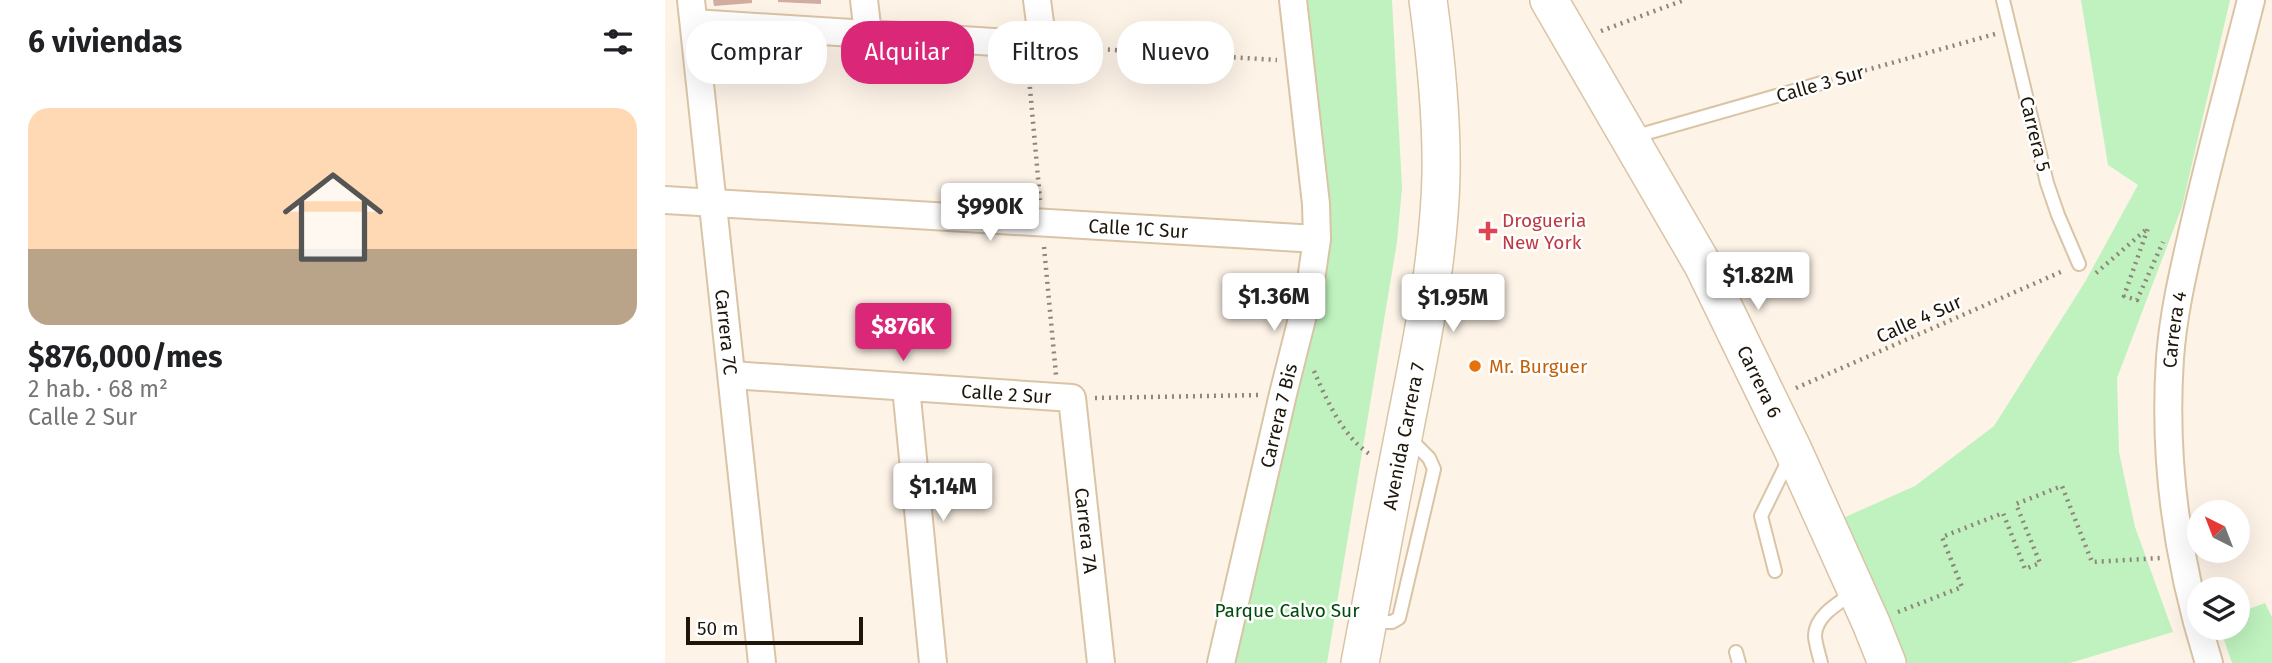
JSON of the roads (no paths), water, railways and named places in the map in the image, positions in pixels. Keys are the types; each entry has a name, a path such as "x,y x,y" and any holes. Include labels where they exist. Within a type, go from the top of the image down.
{"street":[{"path":"864,0 866,21"},
{"path":"974,41 1043,45 1037,0"},
{"name":"Carrera 7 Bis","path":"1221,663 1310,287 1317,239 1316,204 1293,0"},
{"name":"Avenida Carrera 7","path":"1360,663 1428,307 1437,241 1441,119 1428,0"},
{"name":"Carrera 6","path":"1549,0 1703,265 1793,450 1887,663"},
{"name":"Carrera 4","path":"2209,663 2182,557 2172,488 2168,424 2170,356 2179,293 2191,238 2252,0"},
{"path":"692,12 841,31"},
{"name":"Carrera 7C","path":"692,12 762,663"},
{"name":"Calle 1C Sur","path":"665,200 1317,239"},
{"name":"Calle 2 Sur","path":"732,375 1072,398"},
{"path":"906,387 933,663"},
{"name":"Carrera 7A","path":"1072,398 1101,663"}],"lane":[{"name":"Carrera 5","path":"2003,0 2047,183 2079,264"},
{"name":"Calle 3 Sur","path":"1630,138 1825,82"},
{"path":"1775,570 1761,516 1793,450"},
{"path":"1821,663 1815,635 1818,622 1828,611 1856,591"}],"place":[{"name":"Drogueria New York","path":"1488,231"},
{"name":"Mr. Burguer","path":"1475,366"}],"park label":[{"name":"Parque Calvo Sur","path":"1287,610"}]}
